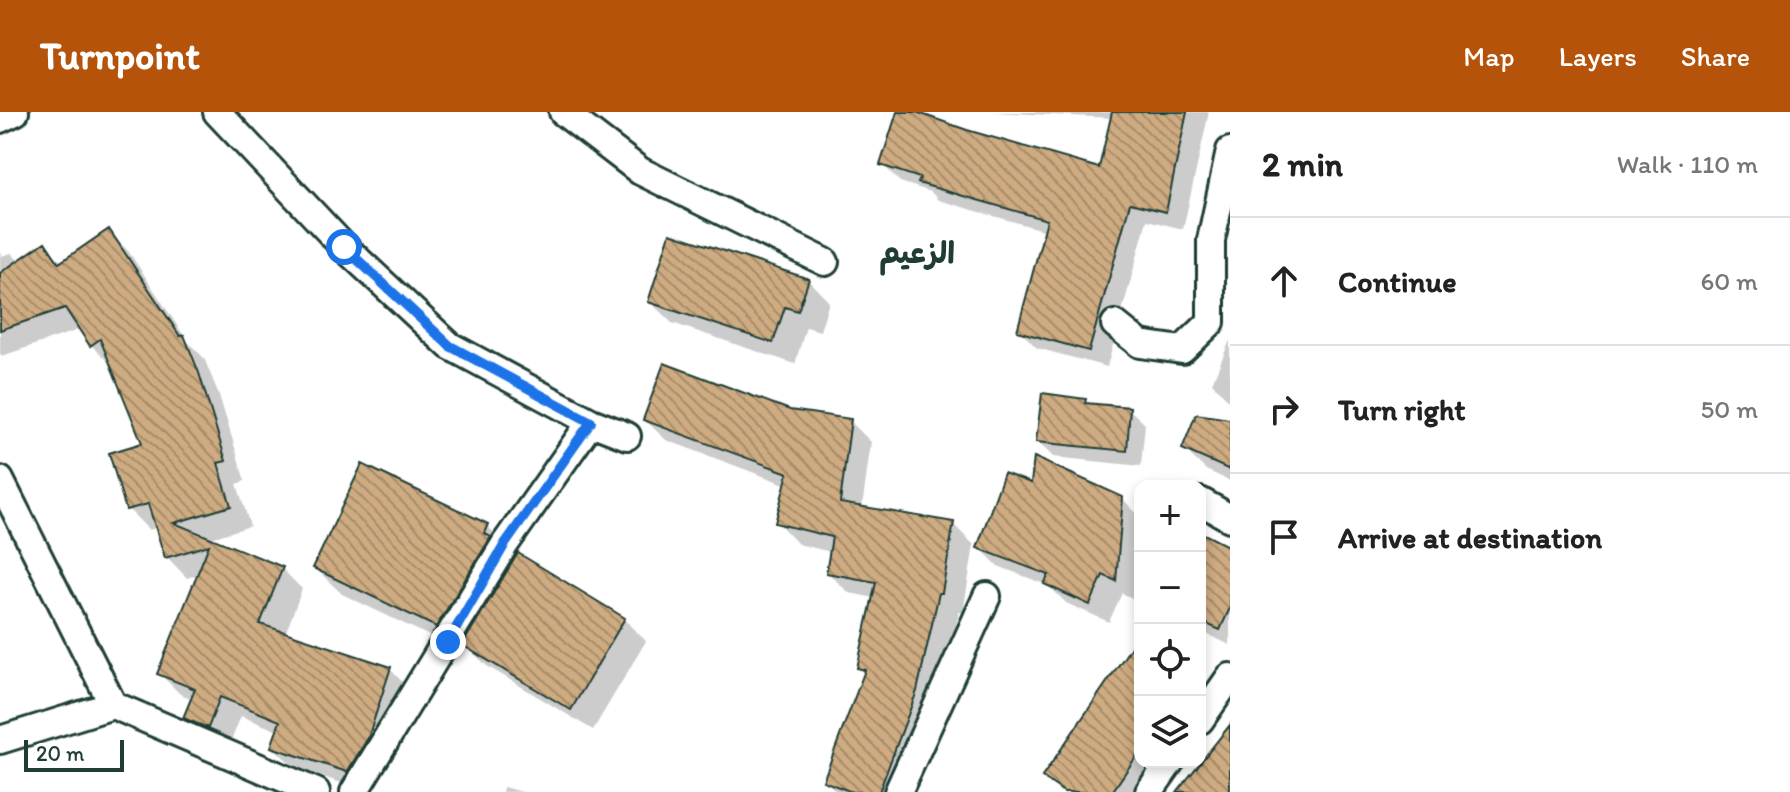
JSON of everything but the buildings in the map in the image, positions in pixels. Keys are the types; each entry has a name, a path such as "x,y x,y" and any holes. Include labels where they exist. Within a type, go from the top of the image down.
{"street":[{"path":"0,119 15,112"},
{"path":"217,112 344,247 450,346 591,422 627,436"},
{"path":"563,112 640,171 825,262"},
{"path":"1115,324 1140,344 1182,350 1211,322 1211,240 1230,151"},
{"path":"354,792 505,544 591,422"},
{"path":"0,480 113,705 316,792"},
{"path":"1206,504 1230,518"},
{"path":"898,792 987,596"},
{"path":"1206,711 1230,677"},
{"path":"0,740 113,705"},
{"path":"1149,792 1166,768"}],"district":[{"name":"الزعيم","path":"917,252"}],"route":[{"path":"344,247 450,346 591,422 505,544 448,642"}]}
